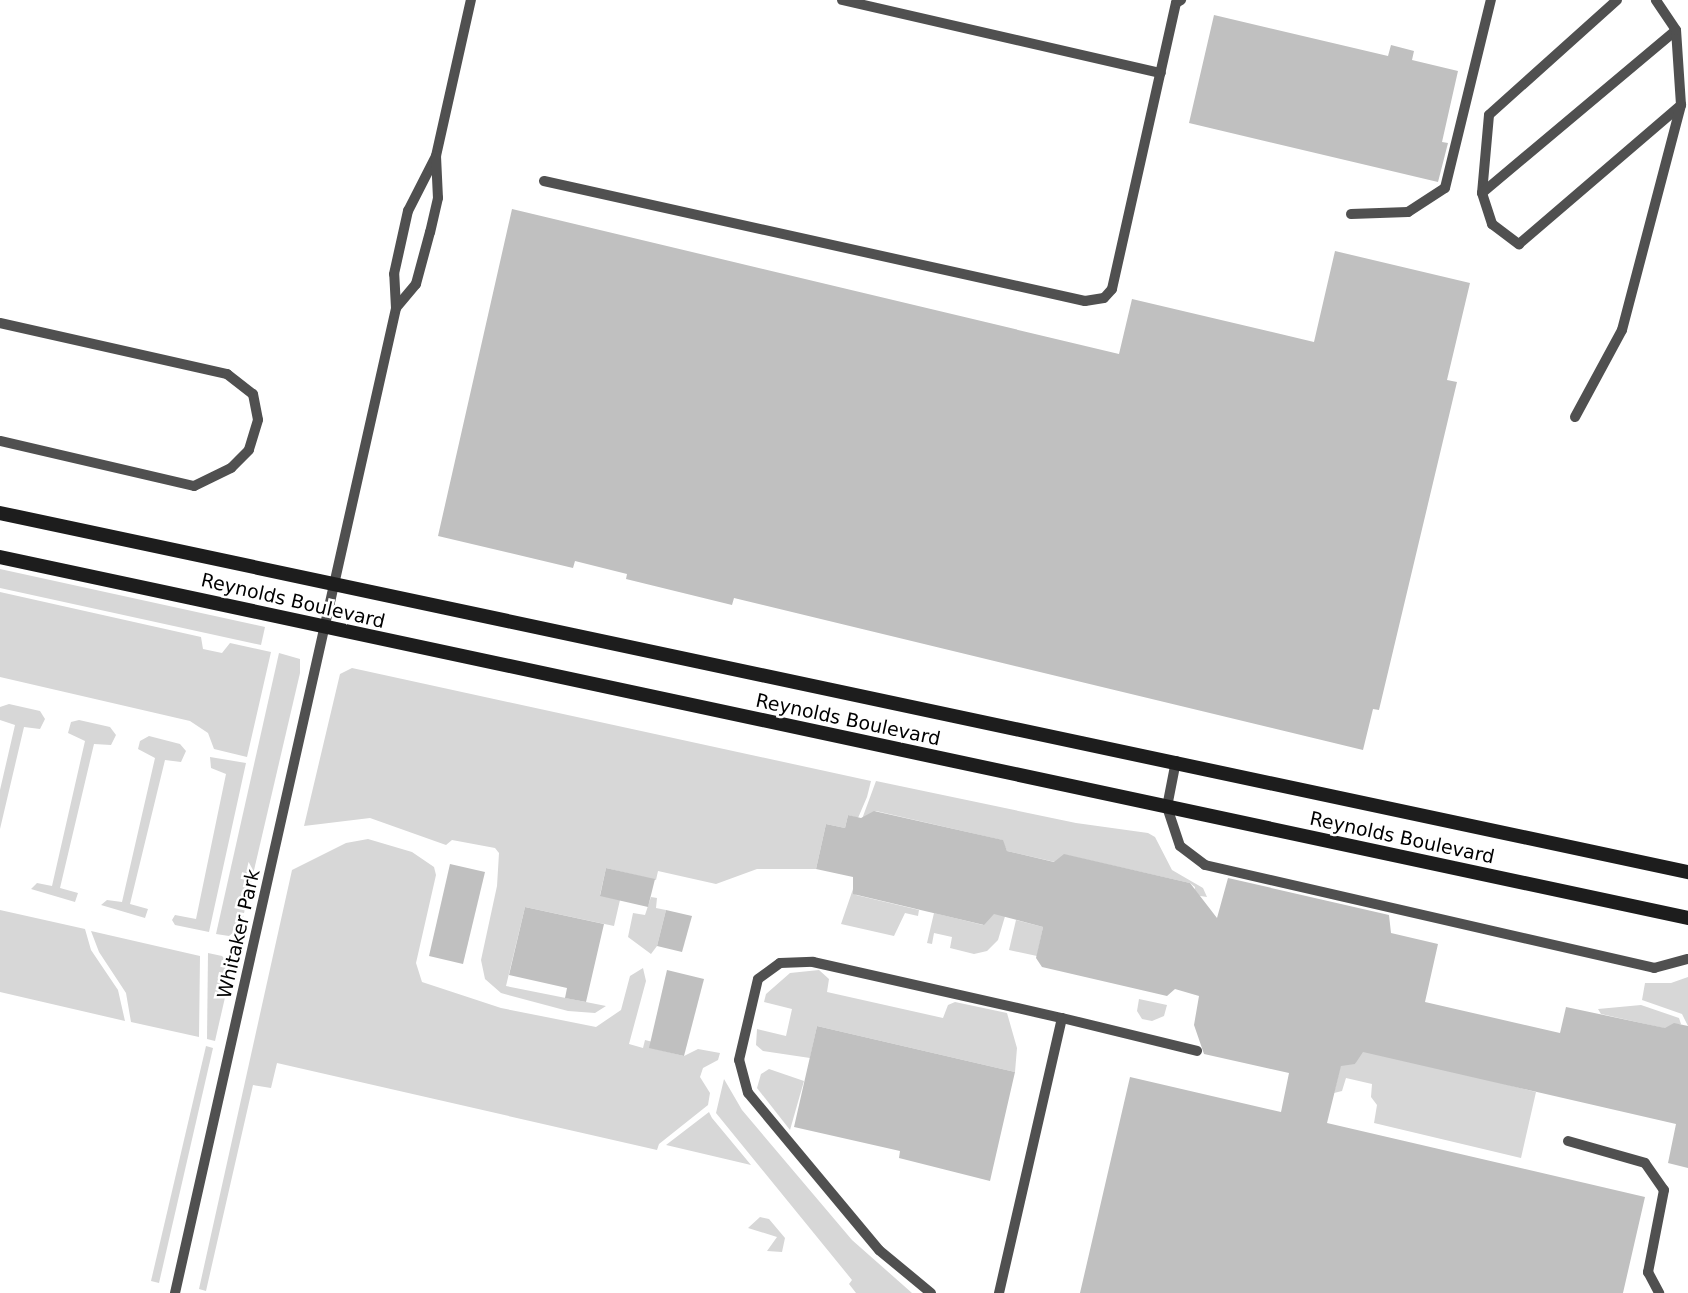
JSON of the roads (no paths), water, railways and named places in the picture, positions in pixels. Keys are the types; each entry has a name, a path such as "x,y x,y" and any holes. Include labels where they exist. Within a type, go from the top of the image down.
{"main road":[{"name":"Reynolds Boulevard","path":"0,513 1688,872"},
{"name":"Reynolds Boulevard","path":"0,557 1688,918"}],"lane":[{"path":"396,309 394,274 408,211 436,156 471,0"},
{"path":"842,0 1161,73"},
{"path":"544,181 1086,301 1104,298 1112,289 1176,3 1181,0"},
{"path":"1351,214 1408,212 1445,188 1492,0"},
{"path":"1617,0 1489,115 1482,193 1492,224 1519,244 1681,105"},
{"path":"1575,417 1622,330 1681,105 1676,30 1656,0"},
{"path":"1482,193 1676,30"},
{"path":"396,309 416,284 430,232 438,198 436,156"},
{"name":"Whitaker Park","path":"175,1293 327,629 396,309"},
{"path":"0,323 227,374 253,394 258,420 249,450 231,468 194,486 0,441"},
{"path":"1176,761 1167,807 1180,846 1205,865 1654,968 1688,959"},
{"path":"931,1293 879,1250 748,1093 739,1060 758,979 780,963 813,962 1197,1051"},
{"path":"999,1293 1062,1018"},
{"path":"1568,1141 1645,1163 1664,1190 1648,1272 1659,1293"}]}
